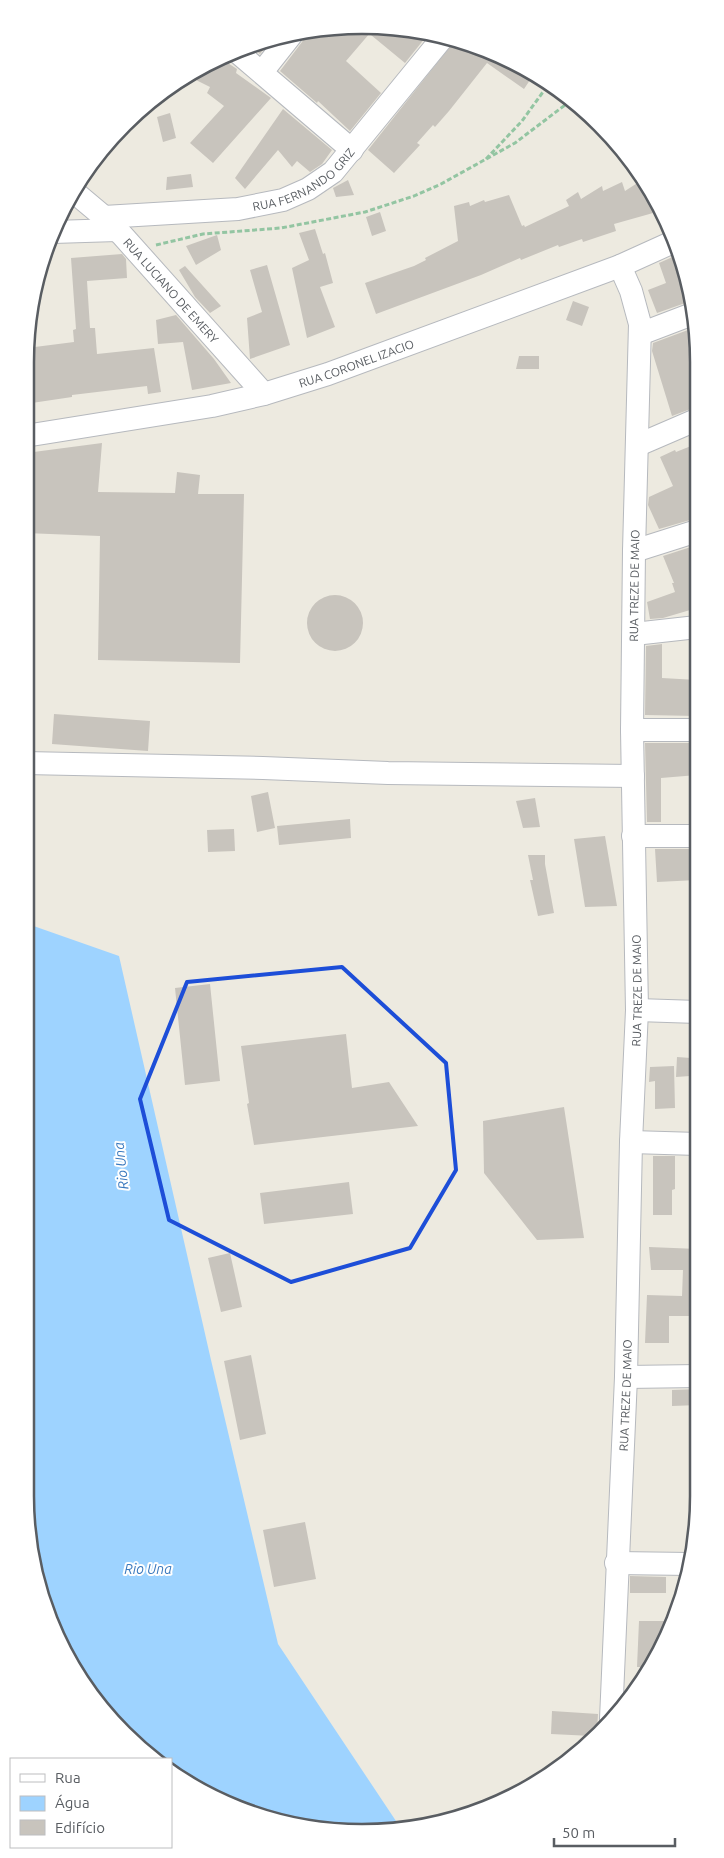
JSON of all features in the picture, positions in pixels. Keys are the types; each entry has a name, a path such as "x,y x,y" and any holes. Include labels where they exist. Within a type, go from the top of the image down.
{"street":[{"path":"262,72 285,43"},
{"name":"RUA FERNANDO GRIZ","path":"62,231 110,223 238,209 283,200 308,189 333,172 438,43"},
{"path":"243,56 352,150"},
{"name":"RUA LUCIANO DE EMERY","path":"79,196 110,223 264,394"},
{"name":"RUA CORONEL IZACIO","path":"34,435 212,406 264,394 328,374 620,266 668,244"},
{"name":"RUA TREZE DE MAIO","path":"611,1709 616,1563 626,1377 631,1142 637,1010 632,730 634,551 640,324 631,291 620,266"},
{"path":"640,334 687,316"},
{"path":"638,446 690,423"},
{"path":"634,551 690,533"},
{"path":"634,634 690,628"},
{"path":"632,730 690,730"},
{"path":"34,763 264,768 388,773 633,776"},
{"path":"633,836 690,836"},
{"path":"637,1010 690,1012"},
{"path":"631,1142 690,1144"},
{"path":"626,1377 690,1376"},
{"path":"616,1563 683,1564"}],"path":[{"path":"482,162 522,121 545,90"},
{"path":"136,251 203,234 281,228 365,212 414,196 441,184 515,143 565,105"}],"highlighted area":[{"path":"342,967 446,1063 456,1170 410,1248 291,1282 169,1220 140,1099 187,982"}],"water":[{"name":"Rio Una","path":"34,926 119,956 278,1644 397,1822 341,1824 298,1818 256,1807 198,1780 172,1763 172,1758 165,1758 146,1743 115,1712 89,1678 59,1622 51,1602 40,1560 34,1517"}],"building":[{"path":"341,34 369,34 346,61 381,93 350,131 318,101 317,103 280,71 303,39"},
{"path":"383,34 424,40 405,63 371,35"},
{"path":"450,46 488,59 530,80 524,89 487,63 449,111 417,143 420,145 394,173 368,150"},
{"path":"264,49 260,54 256,51"},
{"path":"228,63 237,69 236,73 271,98 213,163 190,143 224,106 207,93 210,87 195,80"},
{"path":"283,109 332,150 322,164 310,172 297,161 292,167 278,150 245,189 235,178"},
{"path":"170,113 176,138 163,142 157,117"},
{"path":"191,174 193,187 166,190 167,177"},
{"path":"348,180 354,195 336,197 333,188"},
{"path":"622,182 625,191 637,183 653,213 614,224 616,231 583,242 582,239 559,247 558,245 521,260 520,258 481,275 376,314 365,283 414,266 426,260 425,258 458,241 454,206 469,202 470,206 484,200 485,202 509,195 522,226 524,225 525,227 569,206 566,200 578,192 581,199 602,186 603,191"},
{"path":"380,212 386,231 372,236 366,217"},
{"path":"315,229 323,254 325,253 333,283 320,287 335,327 307,338 292,268 309,260 299,233"},
{"path":"217,235 221,250 196,265 186,246"},
{"path":"122,254 126,259 127,278 87,281 90,328 95,328 97,354 154,348 161,392 148,394 147,386 72,395 72,397 34,403 34,347 74,342 73,330 76,329 71,258"},
{"path":"673,257 685,303 657,313 648,290 666,283 659,263"},
{"path":"267,265 290,345 250,359 247,318 262,312 250,270"},
{"path":"185,266 221,306 210,313 195,297 179,270"},
{"path":"573,301 589,307 582,326 566,320"},
{"path":"176,315 214,359 231,383 192,390 183,342 158,344 156,320"},
{"path":"688,330 690,409 672,416 652,351 653,343"},
{"path":"519,356 539,356 539,369 516,369"},
{"path":"102,443 98,492 175,493 177,472 200,475 198,494 244,494 240,663 98,660 100,536 34,533 34,452"},
{"path":"690,446 690,520 659,529 648,505 649,497 673,486 660,457 675,450 676,452"},
{"path":"690,547 690,610 663,618 650,619 647,602 675,592 672,583 674,583 663,556"},
{"path":"335,595 346,597 355,603 361,612 363,623 361,634 355,643 346,649 335,651 324,649 315,643 309,634 307,623 309,612 315,603 324,597"},
{"path":"662,644 662,678 690,680 690,716 645,715 646,646"},
{"path":"54,714 150,721 148,751 52,744"},
{"path":"645,743 690,743 690,776 661,778 661,822 647,822"},
{"path":"268,792 275,828 257,832 251,796"},
{"path":"535,798 540,827 523,828 516,801"},
{"path":"350,819 351,838 279,845 277,826"},
{"path":"234,829 235,851 208,852 207,830"},
{"path":"605,836 617,906 585,907 574,839"},
{"path":"655,849 690,849 690,880 657,882"},
{"path":"528,855 545,855 554,913 538,916 530,880 533,880"},
{"path":"210,984 220,1081 185,1085 175,988"},
{"path":"346,1034 352,1088 389,1082 418,1126 254,1145 247,1104 249,1103 241,1046"},
{"path":"677,1057 690,1058 690,1076 676,1077"},
{"path":"674,1066 675,1108 655,1109 655,1081 649,1082 650,1067"},
{"path":"564,1107 584,1238 537,1240 484,1173 483,1121"},
{"path":"653,1156 675,1156 675,1189 672,1190 672,1215 653,1215"},
{"path":"349,1182 353,1214 264,1224 260,1193"},
{"path":"649,1247 690,1249 690,1316 669,1316 669,1343 645,1343 647,1295 682,1296 683,1270 651,1270"},
{"path":"230,1253 242,1307 221,1312 208,1258"},
{"path":"251,1355 266,1434 240,1440 224,1361"},
{"path":"690,1389 690,1405 672,1406 672,1390"},
{"path":"305,1522 316,1579 274,1587 263,1530"},
{"path":"630,1576 666,1577 666,1593 630,1593"},
{"path":"639,1621 665,1621 642,1667 637,1667"},
{"path":"552,1711 598,1714 597,1724 586,1736 551,1734"}]}
